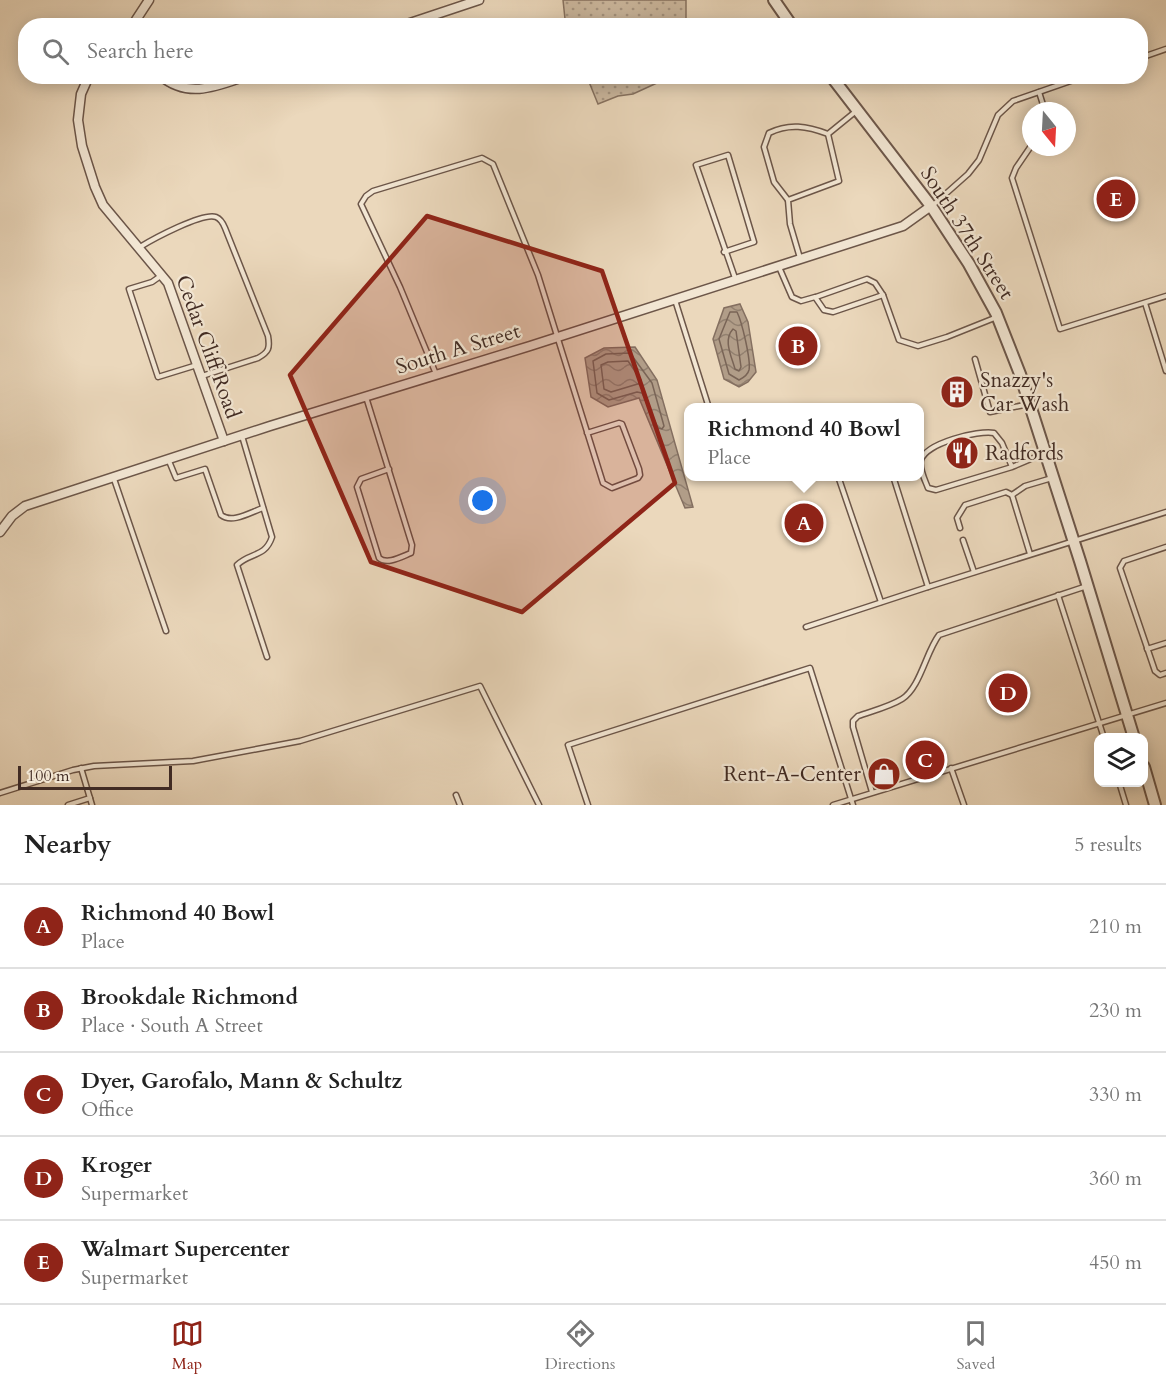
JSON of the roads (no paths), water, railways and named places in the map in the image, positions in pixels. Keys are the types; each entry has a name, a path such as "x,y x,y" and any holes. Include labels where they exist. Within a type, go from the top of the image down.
{"street":[{"path":"137,18 149,0"},
{"path":"425,18 479,0"},
{"path":"774,0 786,18"},
{"name":"Cedar Cliff Road","path":"85,84 81,94 79,112 82,146 103,205 168,283 224,441"},
{"path":"173,84 191,90 221,84"},
{"name":"South 37th Street","path":"837,84 931,206 969,264 998,317 1046,453 1132,733"},
{"name":"South A Street","path":"0,532 12,516 26,506 242,435 903,226 931,206"},
{"path":"1148,783 1155,805"}],"lane":[{"path":"1148,55 1166,49"},
{"path":"931,206 968,174 980,160 998,115 1013,102 1062,84"},
{"path":"1039,92 1042,102"},
{"path":"828,134 857,110"},
{"path":"800,259 790,224 788,201 774,182 764,147 769,134 779,128 808,126 828,134"},
{"path":"788,201 839,180 828,134"},
{"path":"724,252 754,242 728,155 696,165 724,252 735,279"},
{"path":"1024,156 1012,178 1060,329 1166,296"},
{"path":"436,375 400,286 361,204 372,191 482,158 493,164 538,275 587,433 605,486 612,488 638,478 639,469 622,424 587,433"},
{"path":"139,247 160,235 206,216 215,216 221,220 225,228 268,336 270,347 266,354 258,358 201,376"},
{"path":"778,266 792,297 801,301 867,279 875,283 883,295 899,340 918,346 998,317"},
{"path":"162,275 152,282 129,289 158,377 197,365"},
{"path":"815,297 824,310 833,312 883,295"},
{"path":"675,299 707,403"},
{"path":"1144,303 1166,371"},
{"path":"975,359 990,412 1030,404"},
{"path":"366,396 389,469 412,545 411,554 382,561 379,558 357,487 361,479 389,469"},
{"path":"924,455 928,449 984,431 994,433 1002,443 1012,467"},
{"path":"242,435 272,537 262,553 243,560 237,565 267,657"},
{"path":"924,477 928,488 936,490 1012,467 1046,453"},
{"path":"169,460 176,478 205,469 221,515 225,519 232,519 263,508"},
{"path":"1012,495 1025,486 1053,477"},
{"path":"114,478 166,631"},
{"path":"839,481 881,602"},
{"path":"894,481 928,587"},
{"path":"960,528 957,518 965,505 1006,492 1012,495 1030,554"},
{"path":"806,627 1166,512"},
{"path":"963,540 974,572"},
{"path":"1166,547 1120,564 1155,671 1160,675 1166,673"},
{"path":"872,792 853,721 858,716 902,699 908,694 939,634 1088,586"},
{"path":"1058,595 1103,733"},
{"path":"1147,649 1166,643"},
{"path":"588,805 568,745 810,668 853,805"},
{"path":"0,793 81,768 194,761 300,741 480,686 539,805"},
{"path":"833,805 1166,702"},
{"path":"81,768 92,805"},
{"path":"951,768 964,805"},
{"path":"1120,787 1126,805"},
{"path":"456,795 460,805"},
{"path":"68,805 90,798"}],"water":[{"path":"740,304 748,322 756,372 748,382 739,387 724,379 713,339 724,308"},
{"path":"635,347 657,380 693,507 685,508 639,398 608,407 591,397 585,358 604,348"}],"place":[{"name":"Walmart Supercenter","path":"1116,199"},
{"name":"Brookdale Richmond","path":"798,346"},
{"name":"Snazzy's Car Wash","path":"957,392"},
{"name":"Radfords","path":"962,453"},
{"name":"Richmond 40 Bowl","path":"804,523"},
{"name":"Kroger","path":"1008,693"},
{"name":"Dyer, Garofalo, Mann & Schultz","path":"925,760"},
{"name":"Rent-A-Center","path":"884,774"}]}
